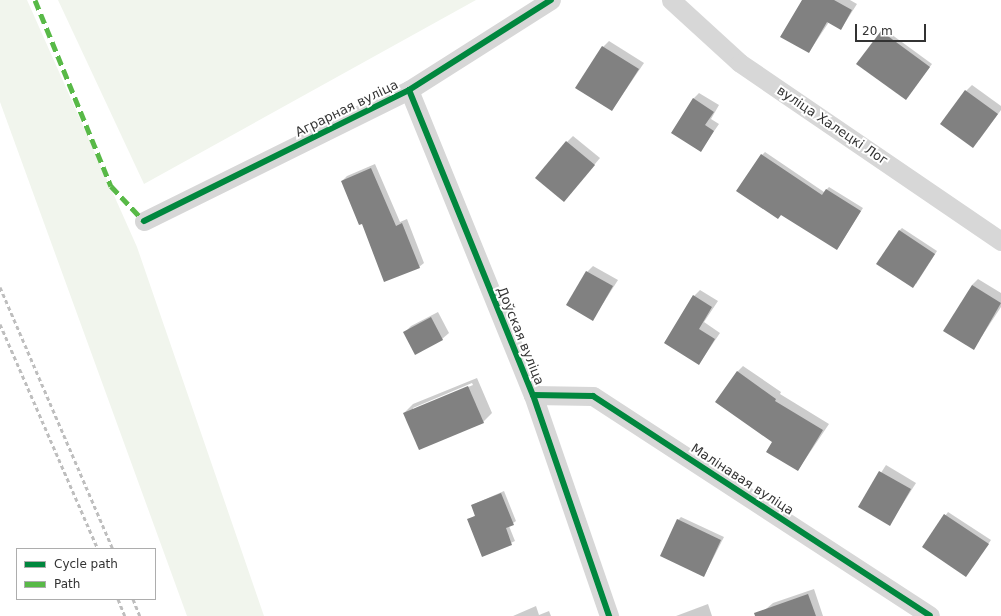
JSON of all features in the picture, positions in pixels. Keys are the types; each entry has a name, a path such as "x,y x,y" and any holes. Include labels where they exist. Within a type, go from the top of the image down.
{"street":[{"name":"Аграрная вуліца","path":"144,221 409,90 551,0"},
{"name":"вуліца Халецкі Лог","path":"671,0 740,63 1001,241"},
{"name":"Доўская вуліца","path":"409,90 533,395 609,616"},
{"name":"Малінавая вуліца","path":"533,395 593,396 930,616"}],"shaded area":[{"path":"0,0 27,0 137,247 264,616 187,616 0,102"},
{"path":"58,0 476,0 144,184"}],"building":[{"path":"802,0 834,0 852,10 841,30 827,22 809,53 780,37"},
{"path":"881,31 930,67 906,100 856,64"},
{"path":"602,46 639,69 612,111 575,88"},
{"path":"965,90 998,114 973,148 940,124"},
{"path":"693,98 714,112 705,125 714,131 701,152 671,133"},
{"path":"566,141 595,165 564,202 535,178"},
{"path":"761,154 822,195 826,189 861,211 837,250 781,215 778,219 736,191"},
{"path":"371,168 396,226 402,223 420,268 384,282 362,224 359,225 341,181"},
{"path":"899,230 935,254 913,288 876,264"},
{"path":"586,271 613,286 593,321 566,305"},
{"path":"972,285 1001,303 974,350 943,331"},
{"path":"693,295 712,307 699,329 715,339 699,365 664,343"},
{"path":"431,317 443,340 415,355 403,332"},
{"path":"737,371 776,399 775,401 823,430 798,471 766,452 772,442 715,402"},
{"path":"468,386 484,423 419,450 403,413"},
{"path":"879,471 911,489 890,526 858,507"},
{"path":"501,493 514,525 506,528 512,545 482,557 467,519 475,516 471,505"},
{"path":"944,514 989,544 966,577 922,547"},
{"path":"677,519 721,540 704,577 660,556"},
{"path":"808,594 816,616 755,616 754,613"}],"railway":[{"path":"0,287 113,548"},
{"path":"0,324 98,548"},
{"path":"118,600 125,616"},
{"path":"133,600 140,616"}],"marked path":[{"path":"35,0 111,186 144,221"}],"cycle path":[{"path":"144,221 409,90 551,0"},
{"path":"409,90 533,395 609,616"},
{"path":"533,395 593,396 930,616"}]}
